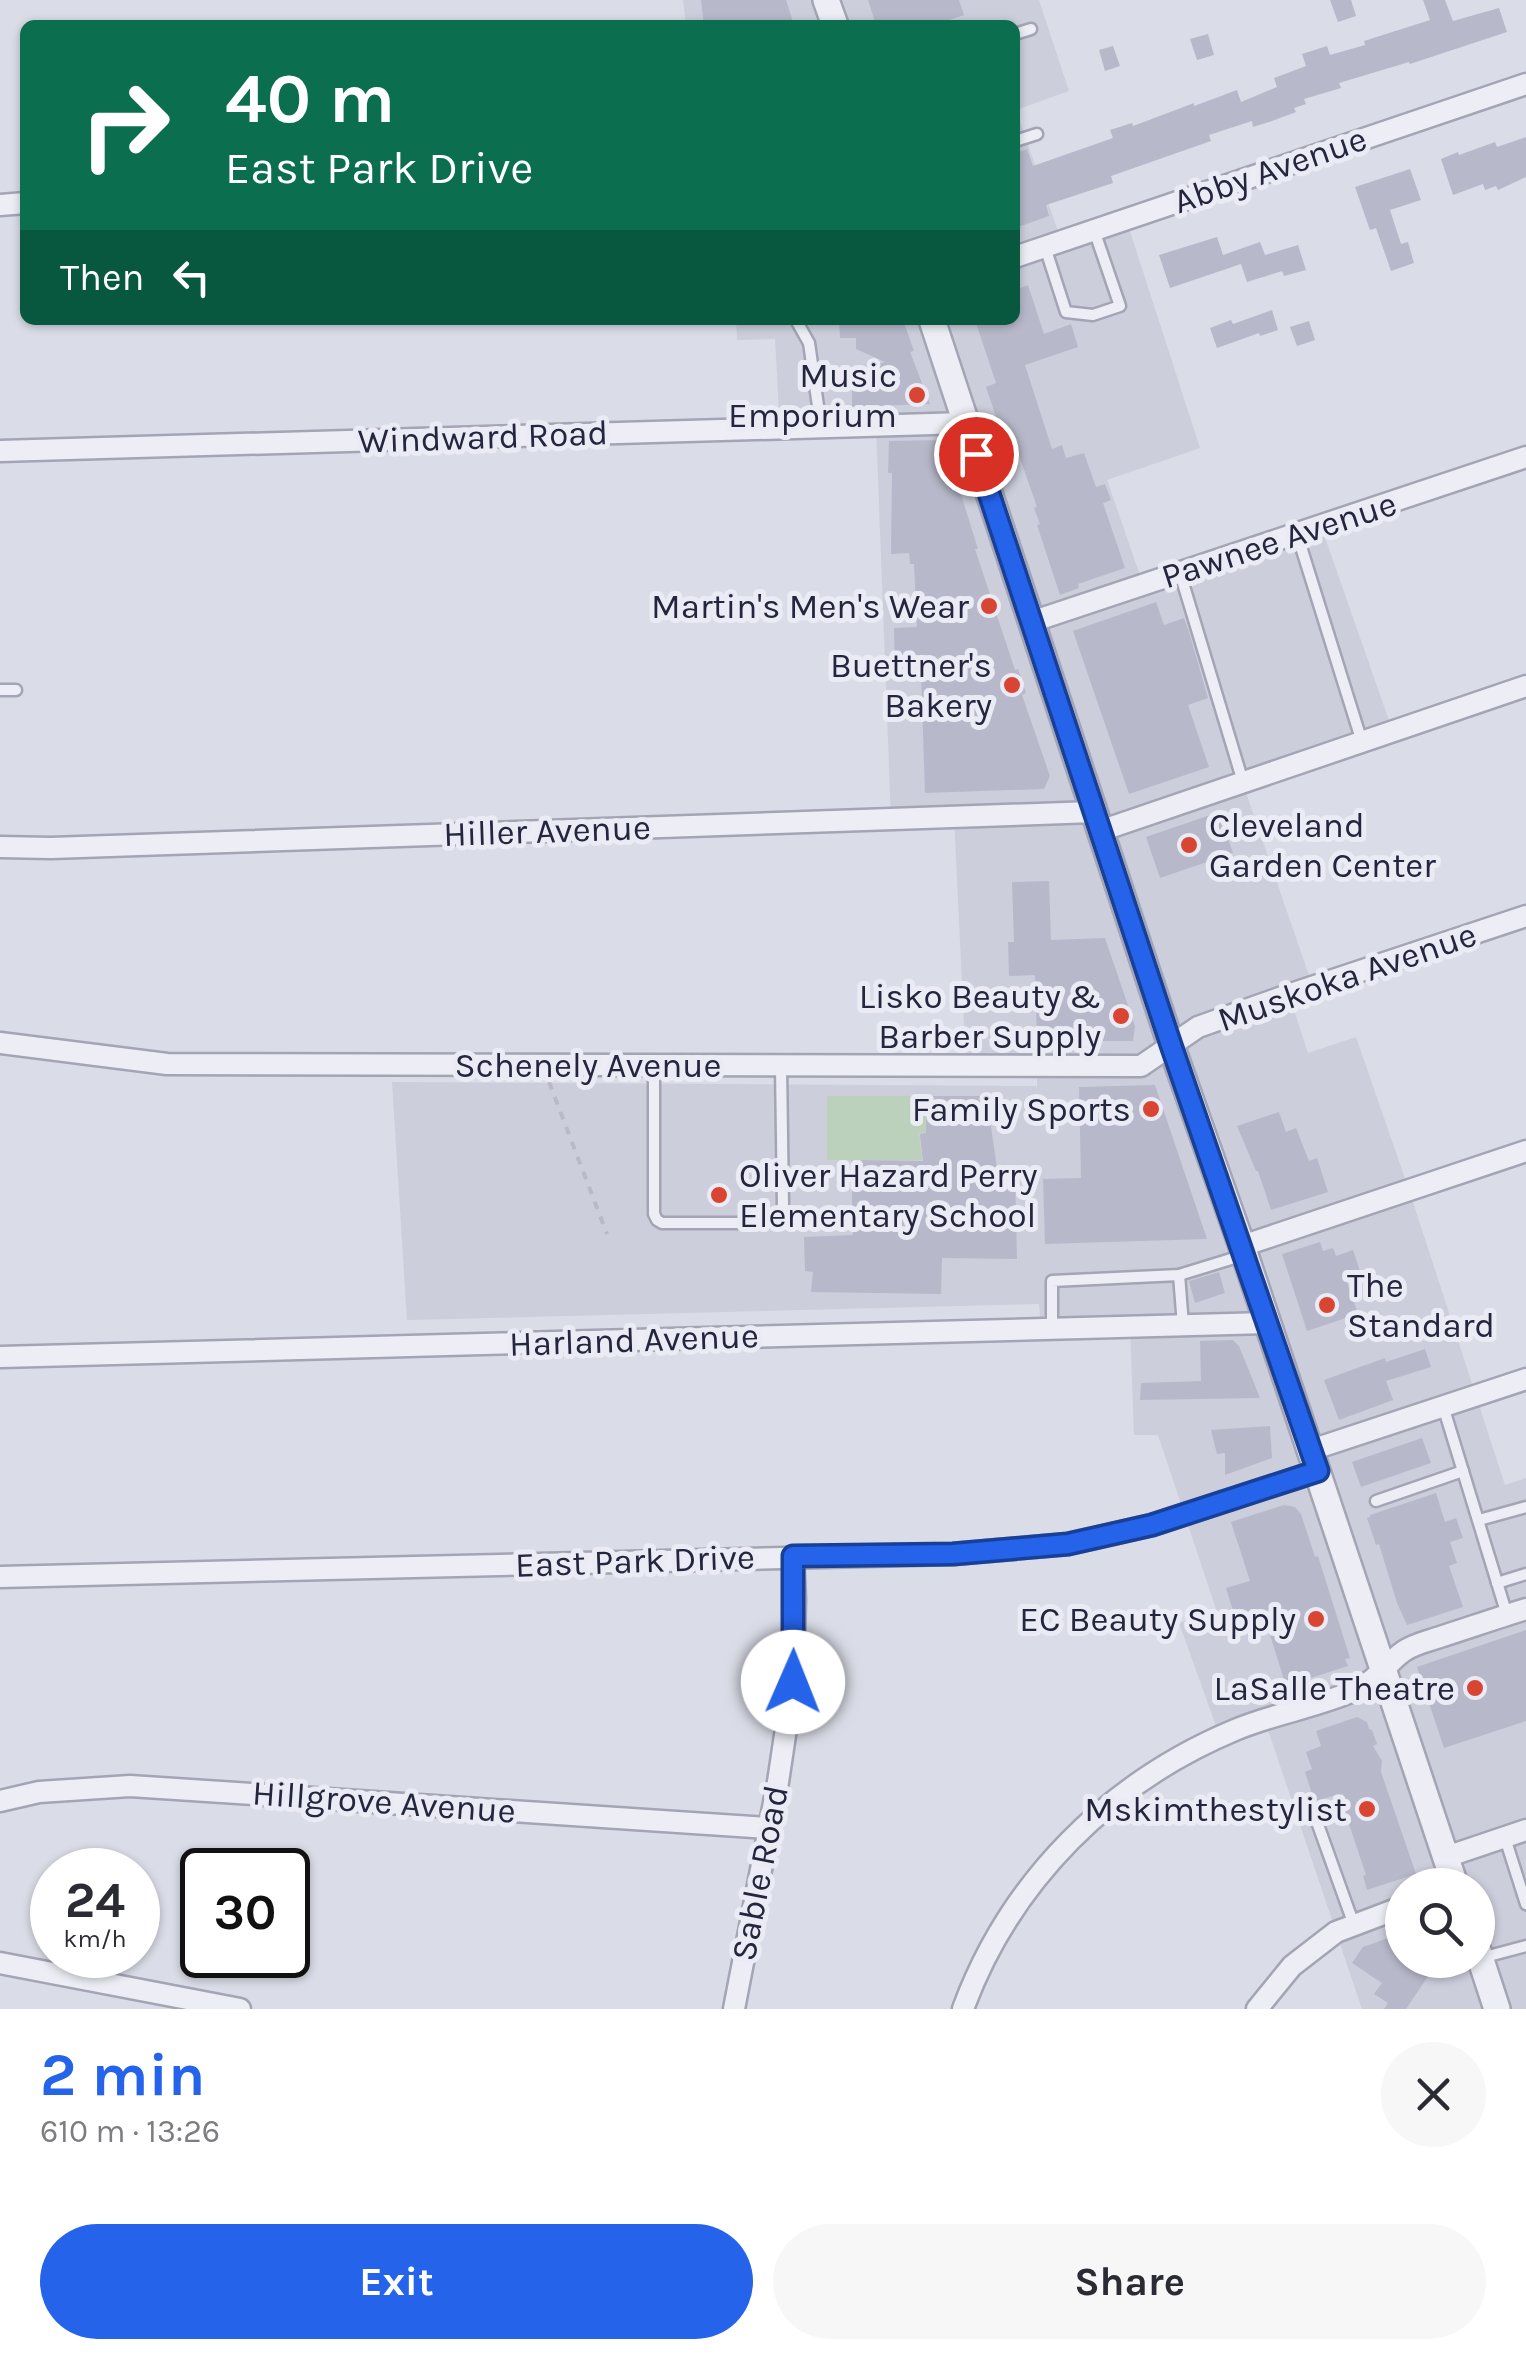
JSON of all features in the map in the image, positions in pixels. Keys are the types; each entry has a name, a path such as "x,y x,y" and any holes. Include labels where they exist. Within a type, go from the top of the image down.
{"street":[{"name":"Abby Avenue","path":"1020,255 1526,84"},
{"path":"934,325 1171,1045 1244,1251 1450,1868"},
{"name":"Windward Road","path":"0,451 966,423"},
{"name":"Pawnee Avenue","path":"1031,622 1526,457"},
{"name":"Hiller Avenue","path":"0,847 1097,822 1243,783 1526,686"},
{"name":"Muskoka Avenue","path":"1171,1045 1216,1021 1526,916"},
{"name":"Schenely Avenue","path":"0,1043 168,1064 782,1066 1141,1066 1171,1045"},
{"path":"1244,1251 1526,1151"},
{"name":"Harland Avenue","path":"0,1357 1267,1323"},
{"name":"East Park Drive","path":"0,1577 953,1554 1068,1544 1152,1525 1444,1406 1526,1379"},
{"name":"Sable Road","path":"734,2009 793,1682 793,1556"},
{"path":"963,2009 998,1934 1052,1858 1088,1821 1146,1777 1236,1729 1361,1688 1406,1648 1517,1612"},
{"name":"Hillgrove Avenue","path":"0,1802 39,1792 130,1786 769,1828"},
{"path":"1446,1857 1526,1830"},
{"path":"1257,2009 1292,1966 1336,1932 1385,1913"},
{"path":"0,1964 240,2009"},
{"path":"1487,1978 1497,2009"}],"lane":[{"path":"1020,32 1030,28"},
{"path":"1020,139 1036,134"},
{"path":"1045,246 1066,312 1093,315 1120,306 1094,230"},
{"path":"799,325 808,343 821,427"},
{"path":"1297,533 1362,742"},
{"path":"1180,572 1243,783"},
{"path":"0,690 16,690"},
{"path":"654,1065 654,1214 662,1223 767,1223 779,1219 783,1207 782,1066"},
{"path":"1052,1329 1052,1281 1180,1275 1244,1251"},
{"path":"1180,1275 1183,1326"},
{"path":"1444,1406 1498,1583 1517,1612"},
{"path":"1376,1501 1464,1471"},
{"path":"1479,1520 1526,1507"},
{"path":"1498,1583 1526,1574"},
{"path":"1312,1808 1354,1925"},
{"path":"1504,1837 1526,1904"},
{"path":"1495,1952 1526,1946"}],"path":[{"path":"549,1082 608,1234"}],"shaded area":[{"path":"683,0 1039,0 1069,91 1020,109 1020,20 685,20"},
{"path":"1020,122 1061,240 1126,219 1200,448 1107,480 1143,584 1321,526 1393,732 1243,784 1313,987 1289,995 1308,1053 1356,1037 1505,1485 1526,1478 1526,2009 1362,2009 1265,1721 1220,1737 1179,1623 1216,1609 1158,1435 1134,1435 1130,1327 1041,1329 1039,1304 407,1320 392,1082 1037,1089 1037,1067 966,1066 954,817 891,819 876,426 780,428 775,339 737,340 736,325 1020,325"}],"green space":[{"path":"827,1096 925,1096 926,1132 919,1133 922,1160 827,1160"}],"building":[{"path":"701,0 786,0 792,20 703,20"},
{"path":"868,0 959,0 964,15 949,20 874,20"},
{"path":"1330,0 1351,0 1356,16 1338,22"},
{"path":"1423,0 1445,0 1453,21 1499,8 1507,32 1339,83 1341,88 1304,99 1306,104 1294,108 1296,112 1253,127 1252,121 1209,135 1211,141 1111,176 1113,183 1046,205 1049,216 1020,226 1020,151 1027,149 1033,166 1113,138 1110,130 1132,123 1133,126 1194,103 1237,90 1241,102 1277,87 1274,78 1306,66 1302,54 1327,46 1330,55 1430,20"},
{"path":"1208,34 1214,55 1197,60 1190,39"},
{"path":"1113,46 1120,66 1105,71 1099,50"},
{"path":"1526,137 1526,177 1498,190 1496,186 1485,190 1483,184 1453,195 1441,159"},
{"path":"1410,169 1421,200 1390,210 1401,244 1408,242 1414,263 1391,271 1376,228 1370,230 1355,187"},
{"path":"1217,237 1223,255 1260,242 1265,255 1298,245 1306,270 1284,276 1282,271 1247,282 1241,264 1170,288 1159,255"},
{"path":"1028,285 1044,334 1071,324 1078,347 1025,365 1052,449 1062,445 1066,458 1084,453 1096,487 1105,484 1111,500 1103,503 1125,568 1078,584 1079,588 1060,595 1037,525 1037,507 1014,441 1005,444 986,387 996,383 977,325 1020,325 1020,288"},
{"path":"1272,310 1278,330 1217,348 1210,328"},
{"path":"1309,321 1315,340 1297,346 1290,327"},
{"path":"839,325 905,325 914,351 910,352 930,404 852,407 852,385 863,385 859,370 885,362 856,349 856,338 840,338"},
{"path":"944,440 975,549 1026,693 1022,695 1050,776 1044,789 925,793 921,672 895,674 894,628 917,627 914,564 910,564 909,553 891,554 889,441"},
{"path":"1156,602 1164,625 1184,618 1190,635 1208,698 1188,705 1209,767 1129,794 1073,631"},
{"name":"Cleveland Garden Center","path":"1219,812 1233,853 1160,878 1146,837"},
{"path":"1049,881 1051,940 1105,938 1135,1026 1133,1041 1037,1041 1035,975 1009,976 1008,942 1014,942 1012,882"},
{"path":"1155,1085 1207,1239 1045,1244 1043,1179 1081,1178 1079,1087"},
{"path":"926,1096 983,1096 983,1120 990,1120 998,1175 1015,1175 1017,1259 942,1258 941,1294 811,1292 813,1272 805,1271 804,1237 853,1235 851,1160 923,1161 920,1134 926,1133"},
{"path":"1279,1112 1286,1132 1296,1128 1309,1161 1317,1158 1328,1192 1271,1210 1237,1126"},
{"path":"1320,1242 1323,1251 1333,1248 1336,1256 1353,1250 1361,1274 1346,1279 1358,1314 1307,1331 1282,1254"},
{"path":"1219,1272 1225,1293 1195,1303 1189,1281"},
{"path":"1233,1340 1260,1398 1140,1400 1141,1383 1201,1381 1200,1341"},
{"path":"1425,1349 1431,1367 1386,1381 1393,1400 1339,1420 1324,1380 1385,1358 1386,1362"},
{"path":"1270,1426 1272,1458 1225,1475 1225,1453 1217,1454 1211,1430"},
{"path":"1422,1438 1431,1463 1361,1487 1352,1462"},
{"path":"1436,1493 1445,1522 1456,1518 1463,1538 1450,1542 1457,1563 1449,1566 1463,1607 1407,1625 1367,1518"},
{"path":"1284,1505 1295,1507 1301,1514 1350,1658 1345,1659 1348,1666 1286,1686 1266,1622 1239,1630 1226,1588 1250,1581 1231,1522"},
{"name":"LaSalle Theatre","path":"1526,1630 1526,1721 1444,1748 1417,1667"},
{"path":"1357,1717 1367,1722 1414,1868 1385,1868 1385,1884 1367,1890 1363,1876 1366,1875 1339,1794 1314,1800 1305,1772 1312,1769 1306,1752 1321,1746 1316,1731"},
{"path":"1385,1939 1385,1978 1427,1978 1406,2009 1384,2009 1388,2003 1374,1994 1382,1983 1352,1963 1363,1947"}],"place":[{"name":"Music Emporium","path":"917,395"},
{"name":"Martin's Men's Wear","path":"989,606"},
{"name":"Buettner's Bakery","path":"1012,685"},
{"name":"Cleveland Garden Center","path":"1189,845"},
{"name":"Lisko Beauty & Barber Supply","path":"1121,1016"},
{"name":"Family Sports","path":"1151,1109"},
{"name":"Oliver Hazard Perry Elementary School","path":"719,1195"},
{"name":"The Standard","path":"1327,1305"},
{"name":"EC Beauty Supply","path":"1316,1619"},
{"name":"LaSalle Theatre","path":"1475,1688"},
{"name":"Mskimthestylist","path":"1367,1809"}],"route":[{"path":"793,1682 793,1556 953,1554 1068,1544 1152,1525 1318,1471 1171,1045 976,454"}]}
